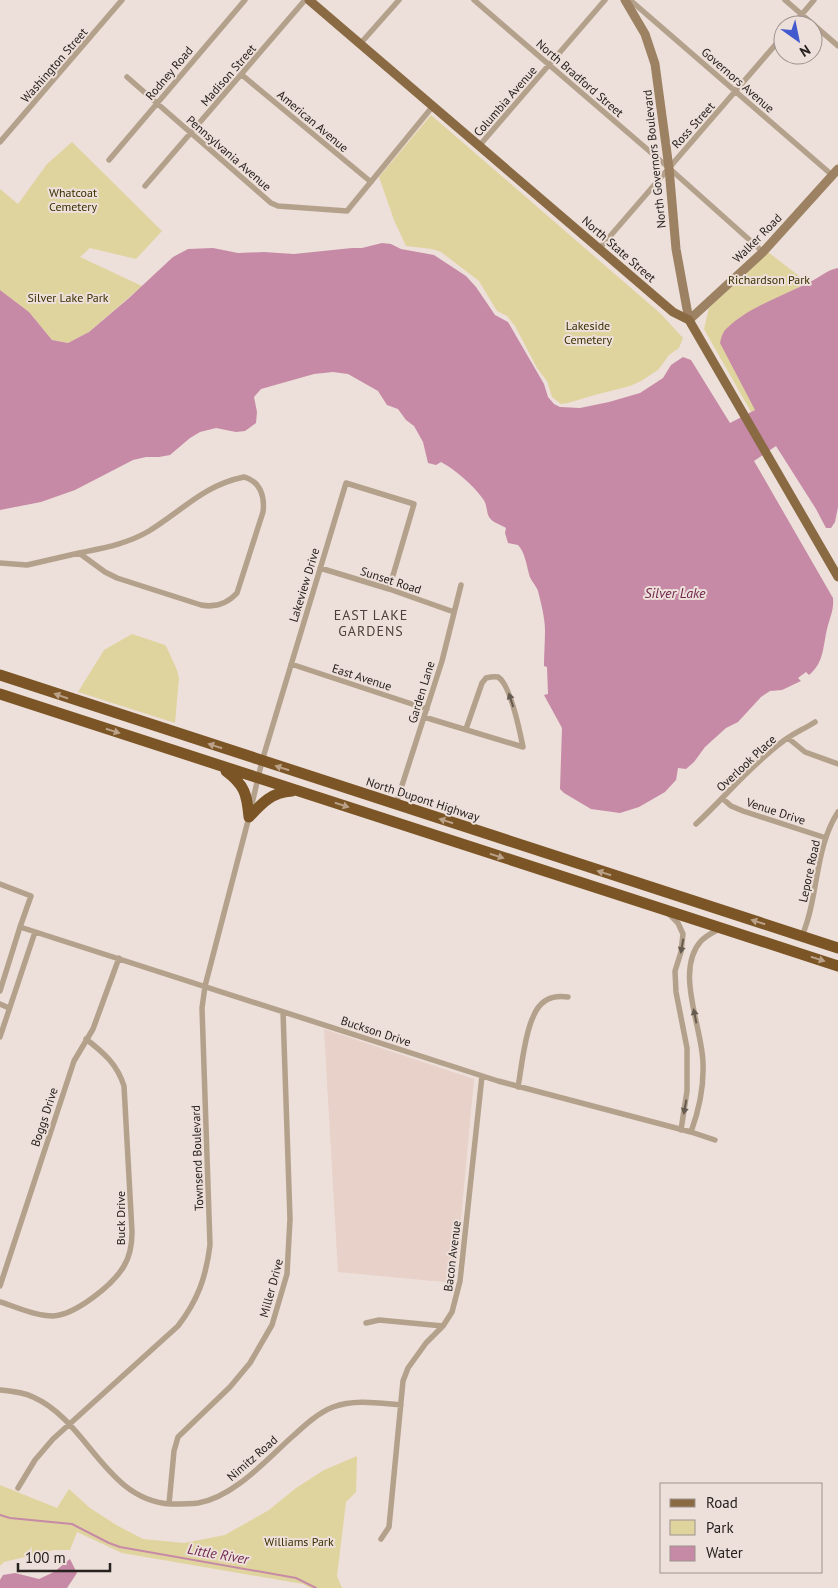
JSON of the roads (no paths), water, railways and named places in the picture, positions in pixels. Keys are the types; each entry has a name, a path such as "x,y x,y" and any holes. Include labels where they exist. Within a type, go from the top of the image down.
{"highway":[{"name":"North Dupont Highway","path":"0,675 667,894 838,948"},
{"path":"0,694 838,966"},
{"path":"219,765 236,778 241,786 247,797 249,817"},
{"path":"249,817 268,798 276,793 296,790"},
{"path":"620,894 622,890 631,887 656,895 667,894"},
{"path":"765,941 793,942 802,936"}],"main road":[{"name":"North State Street","path":"309,0 672,312 689,320"},
{"name":"North Governors Boulevard","path":"626,0 645,34 655,64 669,168 676,248 689,320"},
{"name":"Walker Road","path":"689,320 763,252 835,172"},
{"path":"689,320 838,577"}],"street":[{"name":"Washington Street","path":"0,142 122,0"},
{"name":"Rodney Road","path":"109,160 245,0"},
{"name":"Madison Street","path":"145,186 305,0"},
{"path":"360,44 399,0"},
{"name":"North Bradford Street","path":"474,0 669,168 763,252"},
{"name":"Columbia Avenue","path":"479,146 605,0"},
{"name":"Governors Avenue","path":"630,0 736,92 835,172"},
{"path":"785,0 838,46"},
{"path":"802,14 814,0"},
{"name":"Ross Street","path":"599,250 773,48"},
{"name":"American Avenue","path":"242,74 371,182"},
{"name":"Pennsylvania Avenue","path":"127,77 271,203 278,206 344,212 350,208 433,106"},
{"path":"0,563 27,566 80,553 118,544 155,527 198,495 235,479 251,478 262,493 264,504 240,587 232,598 219,606 201,605 125,581 105,572 80,553"},
{"name":"Lakeview Drive","path":"262,761 346,483 414,504 389,589"},
{"name":"Sunset Road","path":"320,568 389,589 454,612"},
{"name":"Garden Lane","path":"396,804 427,709 462,585"},
{"name":"East Avenue","path":"291,664 427,709"},
{"path":"424,717 466,730 524,747 510,694 496,676 486,678 482,683 466,730"},
{"name":"Overlook Place","path":"696,824 730,788 788,738 815,722"},
{"path":"788,738 805,752 838,764"},
{"name":"Townsend Boulevard","path":"18,1488 28,1470 43,1450 178,1326 190,1310 205,1276 210,1245 202,1008 205,986 262,761"},
{"name":"Venue Drive","path":"722,798 731,806 743,811 826,838"},
{"name":"Lepore Road","path":"802,936 812,907 826,838 838,812"},
{"path":"0,884 31,896 0,991"},
{"path":"660,907 678,923 683,934 676,971 676,988 686,1042 687,1091 681,1130"},
{"name":"Buckson Drive","path":"20,927 482,1076 715,1140"},
{"path":"691,1132 702,1093 704,1063 689,986 692,960 700,942 721,928"},
{"path":"0,1037 35,932"},
{"name":"Boggs Drive","path":"0,1286 66,1083 74,1061 96,1021 119,958"},
{"path":"518,1087 529,1028 534,1013 545,1000 557,996 568,997"},
{"path":"0,1004 9,1008"},
{"name":"Miller Drive","path":"169,1504 174,1451 178,1437 230,1387 250,1363 272,1325 287,1274 290,1219 283,1012"},
{"path":"686,1042 699,1038"},
{"name":"Buck Drive","path":"0,1302 39,1314 55,1316 70,1313 86,1303 114,1278 128,1258 132,1232 124,1086 118,1071 109,1058 86,1039"},
{"name":"Bacon Avenue","path":"381,1539 389,1527 404,1381 408,1368 426,1343 443,1326 452,1312 460,1281 482,1076"},
{"path":"366,1323 379,1320 443,1326"},
{"name":"Nimitz Road","path":"0,1390 33,1396 54,1410 125,1488 144,1498 169,1504 197,1503 212,1499 231,1490 309,1422 332,1408 349,1403 364,1402 401,1405"}],"water":[{"name":"Silver Lake","path":"382,243 391,244 401,249 434,255 466,276 495,315 508,322 544,384 548,397 554,404 560,407 580,408 640,393 663,378 671,365 683,357 691,360 730,423 755,410 720,343 725,331 735,321 755,308 838,268 838,507 835,522 831,528 826,528 776,446 754,461 833,598 820,660 809,675 806,672 798,678 801,681 782,690 770,691 761,697 738,722 726,728 705,747 686,769 678,768 676,780 665,792 639,807 620,813 591,809 560,789 562,728 544,695 548,694 547,667 544,666 544,616 538,591 530,576 522,551 518,545 508,543 505,533 506,528 489,517 484,500 470,484 441,462 436,465 428,463 423,442 414,426 406,420 398,409 387,405 378,391 348,374 333,372 314,374 261,389 254,397 257,412 256,423 245,431 236,432 216,428 200,432 170,455 133,460 75,490 41,502 0,510 0,290 29,312 52,340 68,343 89,332 173,257 188,249 213,248 238,253 294,254 362,248"},
{"path":"70,1559 77,1573 67,1588 0,1588 0,1580 3,1575 15,1573 39,1579 54,1572"}],"waterway":[{"name":"Little River","path":"0,1515 10,1518 72,1524 120,1547 296,1578 316,1588"}],"district":[{"name":"EAST LAKE GARDENS","path":"371,624"}],"park label":[{"name":"Whatcoat Cemetery","path":"73,199"},
{"name":"Richardson Park","path":"769,279"},
{"name":"Silver Lake Park","path":"68,297"},
{"name":"Lakeside Cemetery","path":"588,332"},
{"name":"Williams Park","path":"299,1541"}]}
